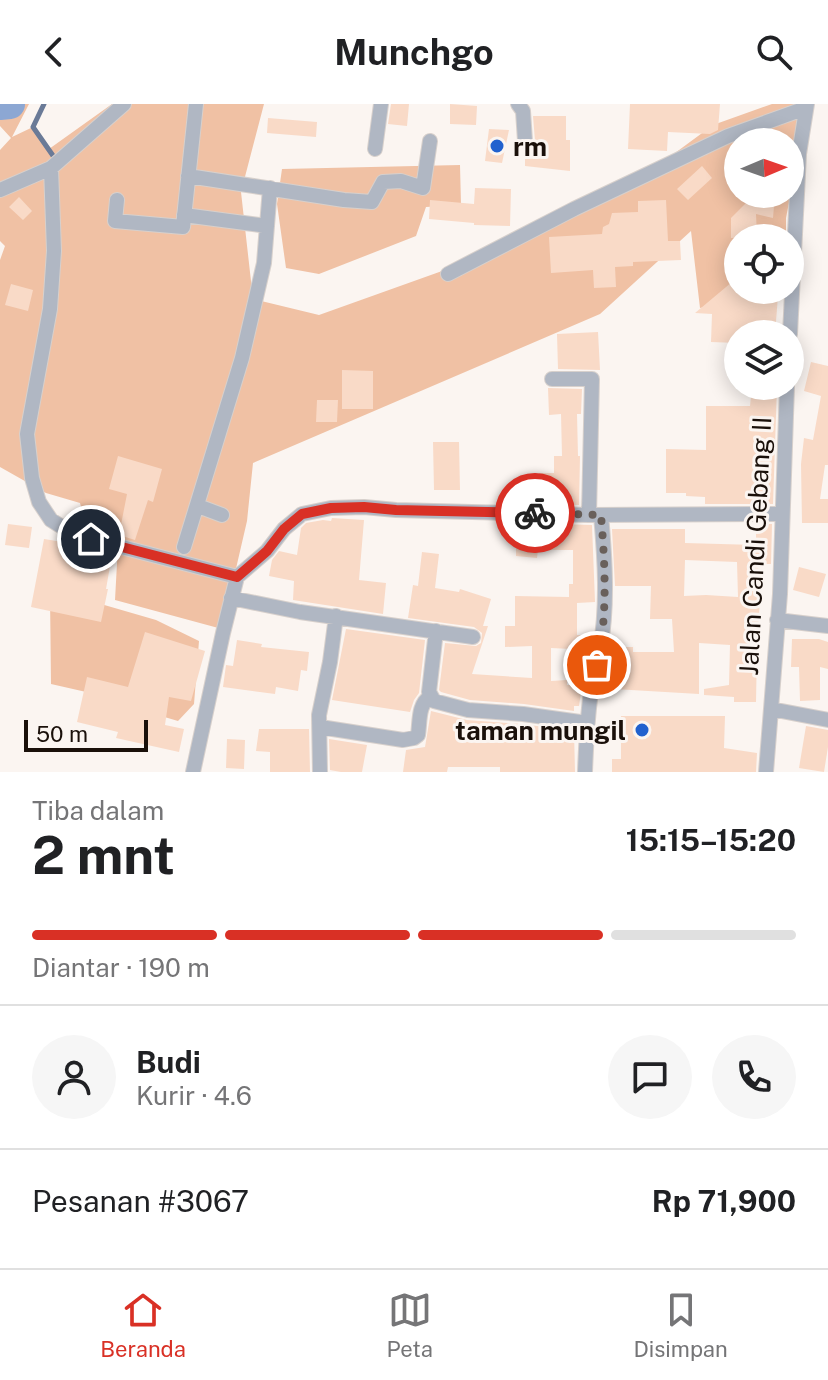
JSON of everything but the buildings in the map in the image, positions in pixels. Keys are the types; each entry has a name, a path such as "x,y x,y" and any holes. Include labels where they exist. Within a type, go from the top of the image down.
{"street":[{"path":"0,190 52,166 124,104"},
{"path":"117,200 115,221 183,227 196,104"},
{"path":"375,149 381,104"},
{"path":"518,104 523,111 525,141"},
{"path":"448,274 574,209 728,136 806,106 799,154 791,320"},
{"path":"188,176 372,202 383,182 401,181 423,188 430,141"},
{"path":"52,166 54,251 50,309 27,434 32,478 39,502 51,520 67,530 237,577"},
{"path":"184,547 242,358 264,263 270,188"},
{"path":"184,215 267,226"},
{"path":"552,379 592,379 595,515 605,588 601,649 587,723 585,772"},
{"name":"Jalan Candi Gebang II","path":"766,772 781,573 786,400"},
{"path":"198,506 222,515"},
{"path":"193,772 237,577 302,514 331,508 364,507 595,515 782,514"},
{"path":"231,598 300,612 473,637"},
{"path":"320,772 319,715 336,616"},
{"path":"777,620 828,626"},
{"path":"436,631 429,683 430,697 434,701 468,710 587,723"},
{"path":"320,727 403,740 414,738 418,735 422,706 430,697"},
{"path":"771,709 828,720"}],"shaded area":[{"path":"0,104 29,104 12,137 33,127 49,149 112,104 264,104 241,192 253,299 319,315 484,256 656,167 713,125 772,104 808,104 803,128 724,128 724,208 788,208 786,224 724,224 724,304 700,308 691,231 600,314 253,463 247,521 222,629 115,600 118,545 88,533 80,503 46,493 0,467 0,260 5,246 0,241 0,150 11,138 0,126"},
{"path":"460,165 461,205 426,207 416,236 319,274 286,268 277,204 282,169"},
{"path":"50,594 94,602 156,620 199,641 194,704 178,721 95,694 51,684"}],"waterway":[{"path":"0,105 10,104"},
{"path":"44,104 33,127 56,160"}],"way so far":[{"path":"535,513 601,515 605,588 597,665"}],"place":[{"name":"rm","path":"497,146"},
{"name":"taman mungil","path":"642,730"}],"route":[{"path":"91,539 237,577 302,514 331,508 364,507 535,513"}]}
